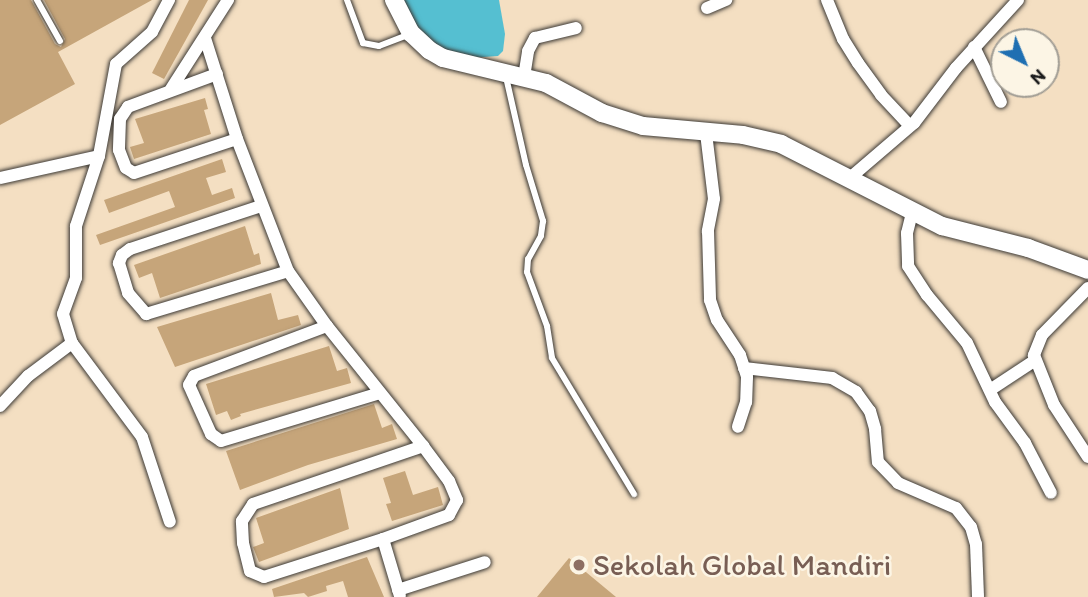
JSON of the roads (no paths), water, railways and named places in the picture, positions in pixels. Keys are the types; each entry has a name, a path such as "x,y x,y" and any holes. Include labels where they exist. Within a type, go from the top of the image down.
{"street":[{"path":"169,0 152,32 116,64 99,156 79,213 76,278 63,314 72,343 142,437 170,522"},
{"path":"171,89 228,0"},
{"path":"394,0 411,33 429,50 443,58 556,87 618,119 661,130 764,138 851,177 912,213 942,226 1028,248 1088,270"},
{"path":"708,8 726,0"},
{"path":"827,0 843,38 858,63 881,95 910,126"},
{"path":"851,177 910,126 974,47 1018,0"},
{"path":"524,77 528,51 535,38 576,28"},
{"path":"205,38 237,139 288,271 327,326 423,446 454,491 456,505 449,515 383,540 264,577 250,571 246,562 242,521 253,504 423,446"},
{"path":"974,47 1001,102"},
{"path":"217,74 171,89 123,111 119,150 130,172 134,173 237,139"},
{"path":"706,133 714,199 708,231 710,300 717,320 740,355 744,368 747,391 738,426"},
{"path":"0,178 99,156"},
{"path":"261,206 130,249 122,255 119,263 128,293 146,314 288,271"},
{"path":"912,213 907,233 908,267 927,295 963,335 995,402 1035,458 1051,493"},
{"path":"1088,288 1042,335 1035,348 1034,361 1054,405 1088,457"},
{"path":"327,326 194,376 189,385 211,435 221,440 380,393"},
{"path":"0,406 28,376 72,343"},
{"path":"990,390 1034,361"},
{"path":"744,368 832,377 856,391 870,411 875,429 878,462 898,482 956,508 971,527 976,544 978,597"},
{"path":"383,540 399,593 485,562"}],"lane":[{"path":"37,0 60,41"},
{"path":"346,0 363,43 379,46 411,33"},
{"path":"505,73 526,165 543,221 541,236 528,259 527,272 547,326 554,364 634,494"}],"water":[{"path":"403,0 499,0 505,34 503,51 498,56 470,58 438,48 416,27"}],"place":[{"name":"Sekolah Global Mandiri","path":"579,565"}]}
